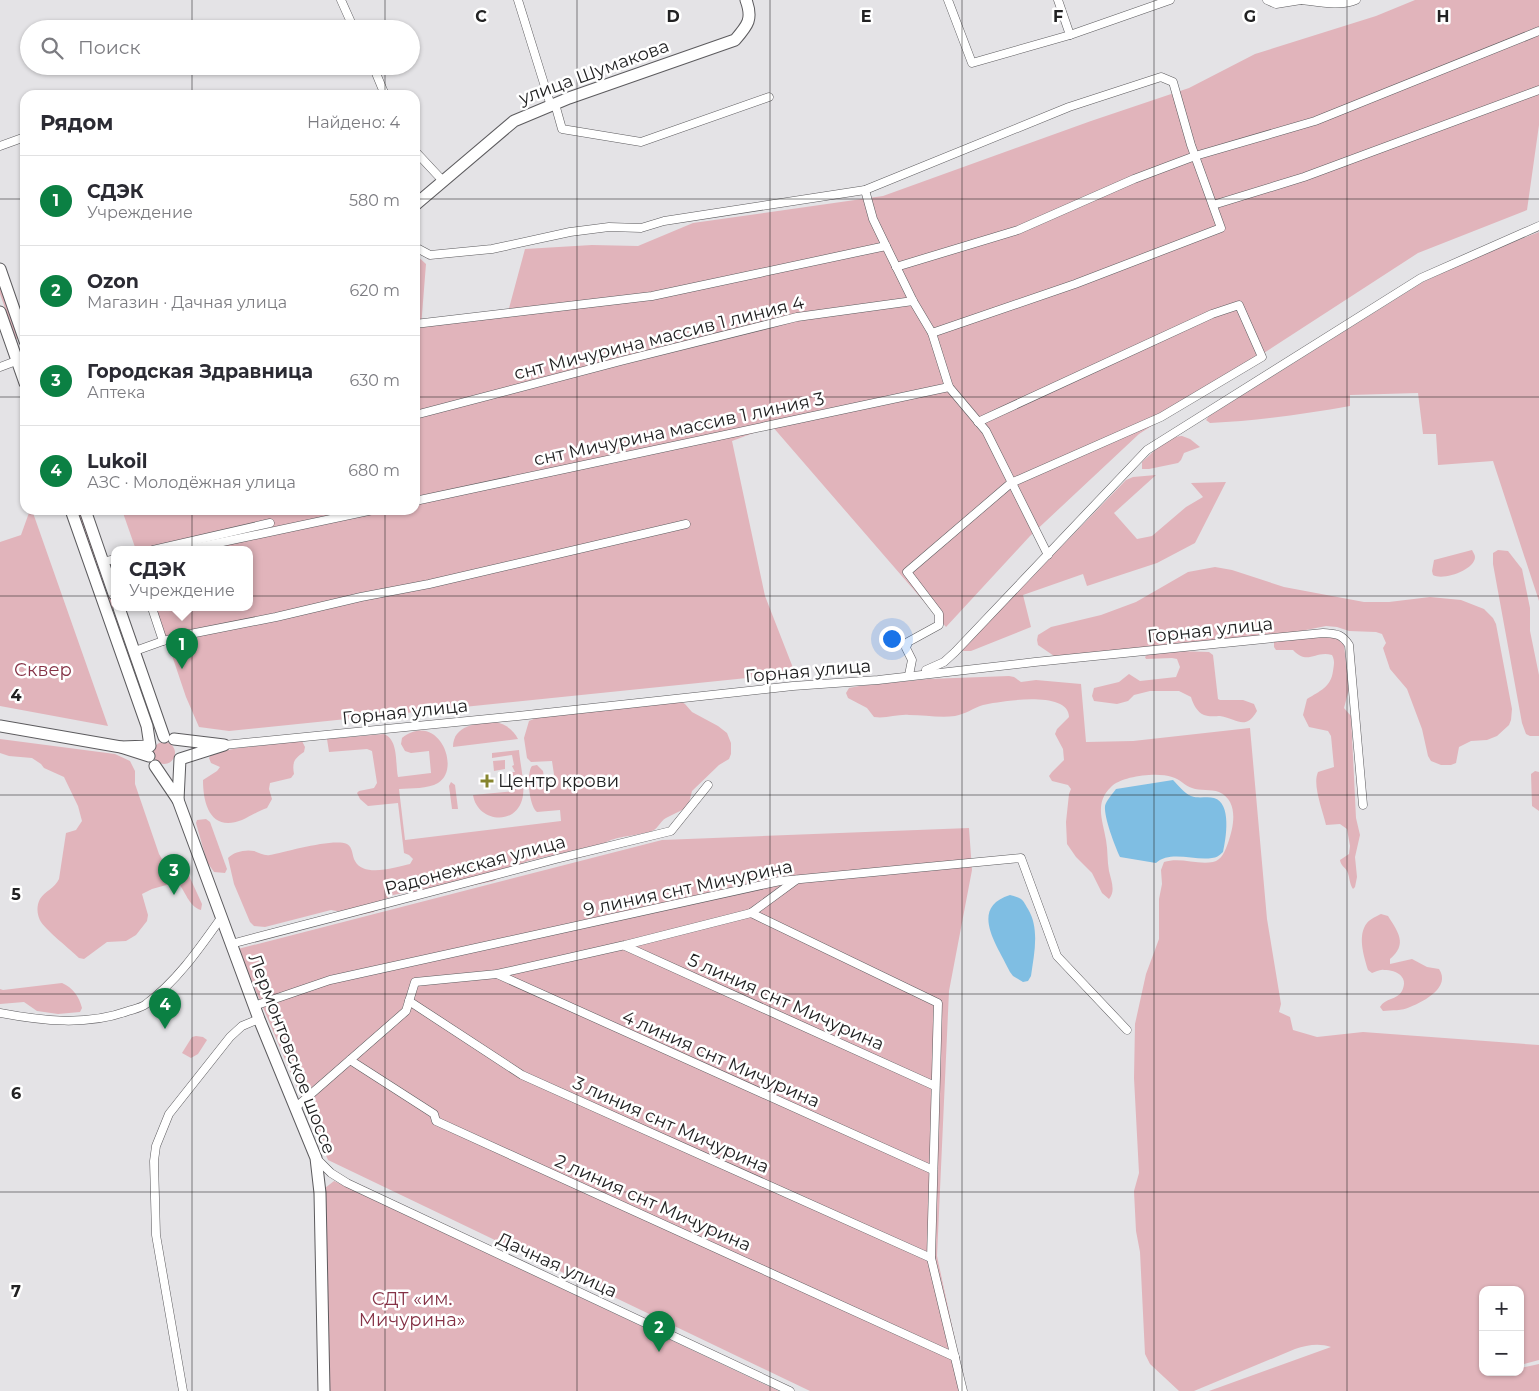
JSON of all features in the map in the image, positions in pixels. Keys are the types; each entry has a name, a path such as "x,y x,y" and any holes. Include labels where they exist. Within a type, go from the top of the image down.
{"street":[{"path":"341,0 350,20"},
{"path":"518,0 562,129 641,142 769,97"},
{"name":"улица Шумакова","path":"420,201 514,121 553,105 735,40 748,26 750,11 746,0"},
{"path":"948,0 972,63 1070,35 1170,0"},
{"path":"1058,0 1070,35"},
{"path":"1267,0 1276,4 1301,0 1350,3 1356,0"},
{"path":"896,267 1018,230 1134,179 1195,156 1315,121 1539,31"},
{"path":"377,75 383,90"},
{"path":"420,250 430,255 492,249 570,232 609,227 641,228 664,221 865,190 1069,107 1161,77 1173,82 1195,156 1221,228 1075,284 932,333"},
{"path":"1213,205 1304,177 1539,90"},
{"path":"0,146 20,139"},
{"path":"420,156 443,181"},
{"path":"865,190 873,219 913,301 932,333 949,387 986,431 1048,556"},
{"path":"978,422 1212,314 1239,305 1262,357 1161,417 1011,484 907,572 939,614 939,626 908,642 906,648 912,660 909,676 931,669 944,662 1048,556 1147,450 1421,278 1539,226"},
{"path":"420,323 652,296 886,246"},
{"path":"0,269 20,327"},
{"name":"снт Мичурина массив 1 линия 4","path":"420,414 797,317 913,301"},
{"path":"0,312 20,358"},
{"path":"0,367 20,360"},
{"name":"снт Мичурина массив 1 линия 3","path":"420,500 949,387"},
{"path":"73,515 147,726 151,756 178,800"},
{"path":"87,515 109,560 111,574"},
{"path":"204,546 350,515"},
{"path":"170,546 270,523"},
{"path":"134,651 164,641 361,597 429,584 686,524"},
{"path":"120,611 169,738 180,746 178,800"},
{"path":"153,611 164,641"},
{"name":"Горная улица","path":"224,745 794,686 878,680 1338,634 1344,637 1349,645 1363,804"},
{"path":"0,726 122,747 151,756 160,768 169,769 178,764 180,759 224,745"},
{"path":"122,747 140,737 147,726"},
{"path":"151,756 156,739 169,738 224,745"},
{"name":"Радонежская улица","path":"231,944 671,831 708,785"},
{"name":"Лермонтовское шоссе","path":"178,800 259,1019 316,1158 320,1193 324,1391"},
{"name":"9 линия снт Мичурина","path":"254,1006 330,980 780,881 1021,858 1057,956 1127,1030"},
{"path":"295,1108 406,1011 415,982 497,974 625,946 751,914 796,880"},
{"path":"751,914 938,1004 931,1258 963,1391"},
{"path":"0,1013 88,1021 109,1018 144,1005 184,969 221,918"},
{"name":"5 линия снт Мичурина","path":"625,946 936,1086"},
{"name":"4 линия снт Мичурина","path":"497,974 933,1170"},
{"name":"3 линия снт Мичурина","path":"409,1001 522,1075 931,1258"},
{"path":"183,1391 156,1235 154,1181 156,1146 169,1114 230,1037 242,1026 259,1019"},
{"name":"2 линия снт Мичурина","path":"350,1060 434,1114 436,1121 955,1357"},
{"name":"Дачная улица","path":"316,1158 331,1173 348,1183 790,1391"}],"green space":[{"path":"1415,0 1539,0 1539,125 1527,210 1418,253 1139,434 1030,536 946,627 772,426 732,441 765,596 795,673 229,731 199,727 186,697 157,611 253,611 253,546 135,546 124,515 420,515 420,259 426,264 421,327 508,312 525,249 592,245 638,246 693,223 883,196 1189,88 1255,54 1376,16"},
{"path":"1539,232 1539,601 1493,461 1438,465 1436,434 1423,434 1418,393 1350,395 1350,406 1246,421 1210,423 1206,420 1209,416 1423,282 1495,249"},
{"path":"0,284 19,338 16,339 0,294"},
{"path":"1182,436 1190,439 1200,447 1184,453 1178,463 1142,469 1142,462 1160,446 1171,439"},
{"path":"1156,475 1114,513 1137,539 1152,536 1186,507 1203,497 1191,483 1226,482 1195,543 1157,563 1087,586 1083,574 1023,595 1031,627 971,651 963,651 963,648 1126,480 1133,477"},
{"name":"Сквер","path":"28,515 34,515 108,726 0,706 0,542 21,535"},
{"path":"78,515 82,515 111,597 111,608"},
{"path":"1472,550 1475,556 1474,562 1464,570 1444,577 1433,575 1434,560"},
{"path":"1498,550 1508,551 1522,569 1530,608 1530,631 1539,675 1539,736 1526,734 1522,723 1493,564 1493,553"},
{"path":"1215,567 1232,570 1284,587 1364,602 1389,602 1430,597 1461,600 1484,609 1496,624 1512,709 1509,725 1497,736 1487,740 1471,741 1459,747 1456,763 1441,765 1431,761 1428,756 1422,729 1407,689 1390,669 1383,648 1386,643 1382,634 1376,632 1349,631 1326,626 1296,632 1054,656 1038,645 1038,635 1051,627 1101,615 1136,602 1188,572"},
{"path":"112,611 116,611 155,720 151,721"},
{"path":"1327,636 1338,639 1344,645 1349,689 1344,708 1351,716 1356,818 1360,835 1355,857 1357,877 1353,889 1347,871 1340,860 1349,854 1350,846 1347,829 1340,824 1326,825 1317,791 1316,777 1318,772 1334,767 1331,736 1328,731 1309,727 1303,715 1307,699 1324,688 1330,681 1334,666 1333,657 1332,655 1321,654 1303,657 1293,650 1276,650 1274,647 1274,642 1280,640"},
{"path":"1179,651 1209,652 1213,655 1218,699 1243,700 1254,704 1257,711 1253,717 1249,721 1241,722 1220,716 1204,715 1196,708 1191,697 1179,691 1150,691 1134,695 1128,701 1117,704 1094,701 1092,696 1094,688 1119,682 1129,674 1140,681 1176,677 1180,667 1177,659 1146,659 1145,657 1147,655"},
{"path":"1009,676 1021,682 1036,680 1081,684 1086,742 1133,741 1250,728 1267,919 1281,1004 1279,1012 1290,1017 1293,1030 1317,1037 1363,1032 1539,1045 1539,1360 1524,1364 1524,1286 1479,1286 1479,1376 1524,1376 1524,1367 1539,1364 1539,1391 1209,1391 1331,1347 1322,1345 1295,1349 1194,1391 1179,1391 1150,1364 1145,1354 1140,1252 1136,1231 1134,1191 1139,1173 1134,1078 1135,1024 1146,974 1159,939 1159,899 1162,884 1161,870 1164,862 1176,860 1207,863 1219,859 1224,852 1233,822 1230,801 1219,792 1192,788 1175,778 1158,775 1140,776 1123,780 1111,787 1106,793 1101,806 1112,885 1112,893 1109,899 1102,893 1092,873 1076,857 1067,844 1066,822 1071,789 1068,785 1052,781 1049,776 1064,760 1063,749 1055,734 1057,729 1069,717 1066,709 1058,703 1032,699 983,705 955,716 905,715 874,717 867,708 848,698 846,693 849,688 859,686 928,679"},
{"path":"680,701 692,712 727,733 731,743 731,754 729,759 719,765 692,791 688,807 664,819 652,831 528,861 507,870 494,881 419,896 409,892 393,895 379,902 374,912 359,915 331,910 265,927 254,926 250,922 234,884 228,858 236,853 251,850 264,855 270,855 309,846 340,843 349,845 355,861 365,869 381,870 397,867 410,864 413,859 404,853 398,803 368,806 360,799 357,793 374,788 377,783 372,751 367,749 329,752 327,739 384,734 392,741 396,753 398,777 431,773 429,751 411,753 405,751 401,744 402,738 415,731 426,731 436,736 447,755 448,766 445,776 434,785 399,789 405,840 561,821 560,810 537,812 532,804 529,775 532,766 537,765 543,771 546,789 556,788 552,761 531,762 527,758 524,738 529,721 538,717"},
{"path":"494,722 508,728 518,739 453,747 454,740 461,730 480,723"},
{"path":"0,739 115,754 130,761 135,771 135,784 159,854 165,864 181,865 186,869 202,904 201,910 190,902 177,882 152,889 142,894 148,915 147,921 136,935 126,941 107,942 84,959 79,958 44,926 38,911 40,899 59,879 66,833 76,830 82,821 78,806 64,777 44,768 32,758 9,756 0,753"},
{"path":"302,741 305,747 304,752 294,761 294,774 291,778 270,783 269,789 272,799 267,808 231,823 216,819 211,814 207,807 203,780 220,767 211,763 209,758 212,753"},
{"path":"160,742 168,742 175,749 175,757 168,764 160,764 153,757 153,749"},
{"path":"519,750 523,795 518,809 504,817 488,815 481,811 473,795 514,791 513,785 515,784 512,772 515,772 512,766 514,765 512,755 492,758 492,753"},
{"path":"505,760 505,769 494,771 493,761"},
{"path":"1535,771 1539,772 1539,811 1532,806 1531,774"},
{"path":"451,782 455,785 458,809 452,809 449,786"},
{"path":"206,819 210,822 227,869 225,873 214,872 207,862 196,823 197,820"},
{"path":"969,828 972,870 949,991 937,1256 966,1391 810,1391 328,1160 238,949 662,840"},
{"path":"1381,914 1388,916 1400,938 1399,948 1390,959 1390,964 1412,959 1427,967 1439,969 1442,976 1442,982 1435,992 1423,1001 1404,1009 1383,1011 1380,1007 1400,994 1404,986 1403,978 1389,970 1372,973 1368,970 1365,959 1362,946 1364,928 1370,920"},
{"path":"62,983 69,987 77,996 82,1008 80,1012 58,1014 37,1011 24,1002 0,1004 0,989"},
{"path":"196,1036 207,1040 198,1054 191,1058 182,1053 192,1037"},
{"name":"СДТ «им. Мичурина»","path":"334,1181 779,1391 329,1391 325,1188"}],"water":[{"path":"1173,780 1191,796 1211,797 1220,801 1226,814 1223,852 1213,858 1175,856 1162,859 1156,863 1120,857 1106,817 1105,806 1108,799 1116,789"},
{"path":"1010,895 1023,901 1032,917 1034,925 1035,950 1031,976 1028,981 1023,982 1010,972 994,940 988,918 991,909 997,901"}],"place":[{"name":"СДЭК","path":"182,669"},
{"name":"Центр крови","path":"487,781"},
{"name":"Городская Здравница","path":"174,895"},
{"name":"Lukoil","path":"165,1029"},
{"name":"Ozon","path":"659,1352"}]}
